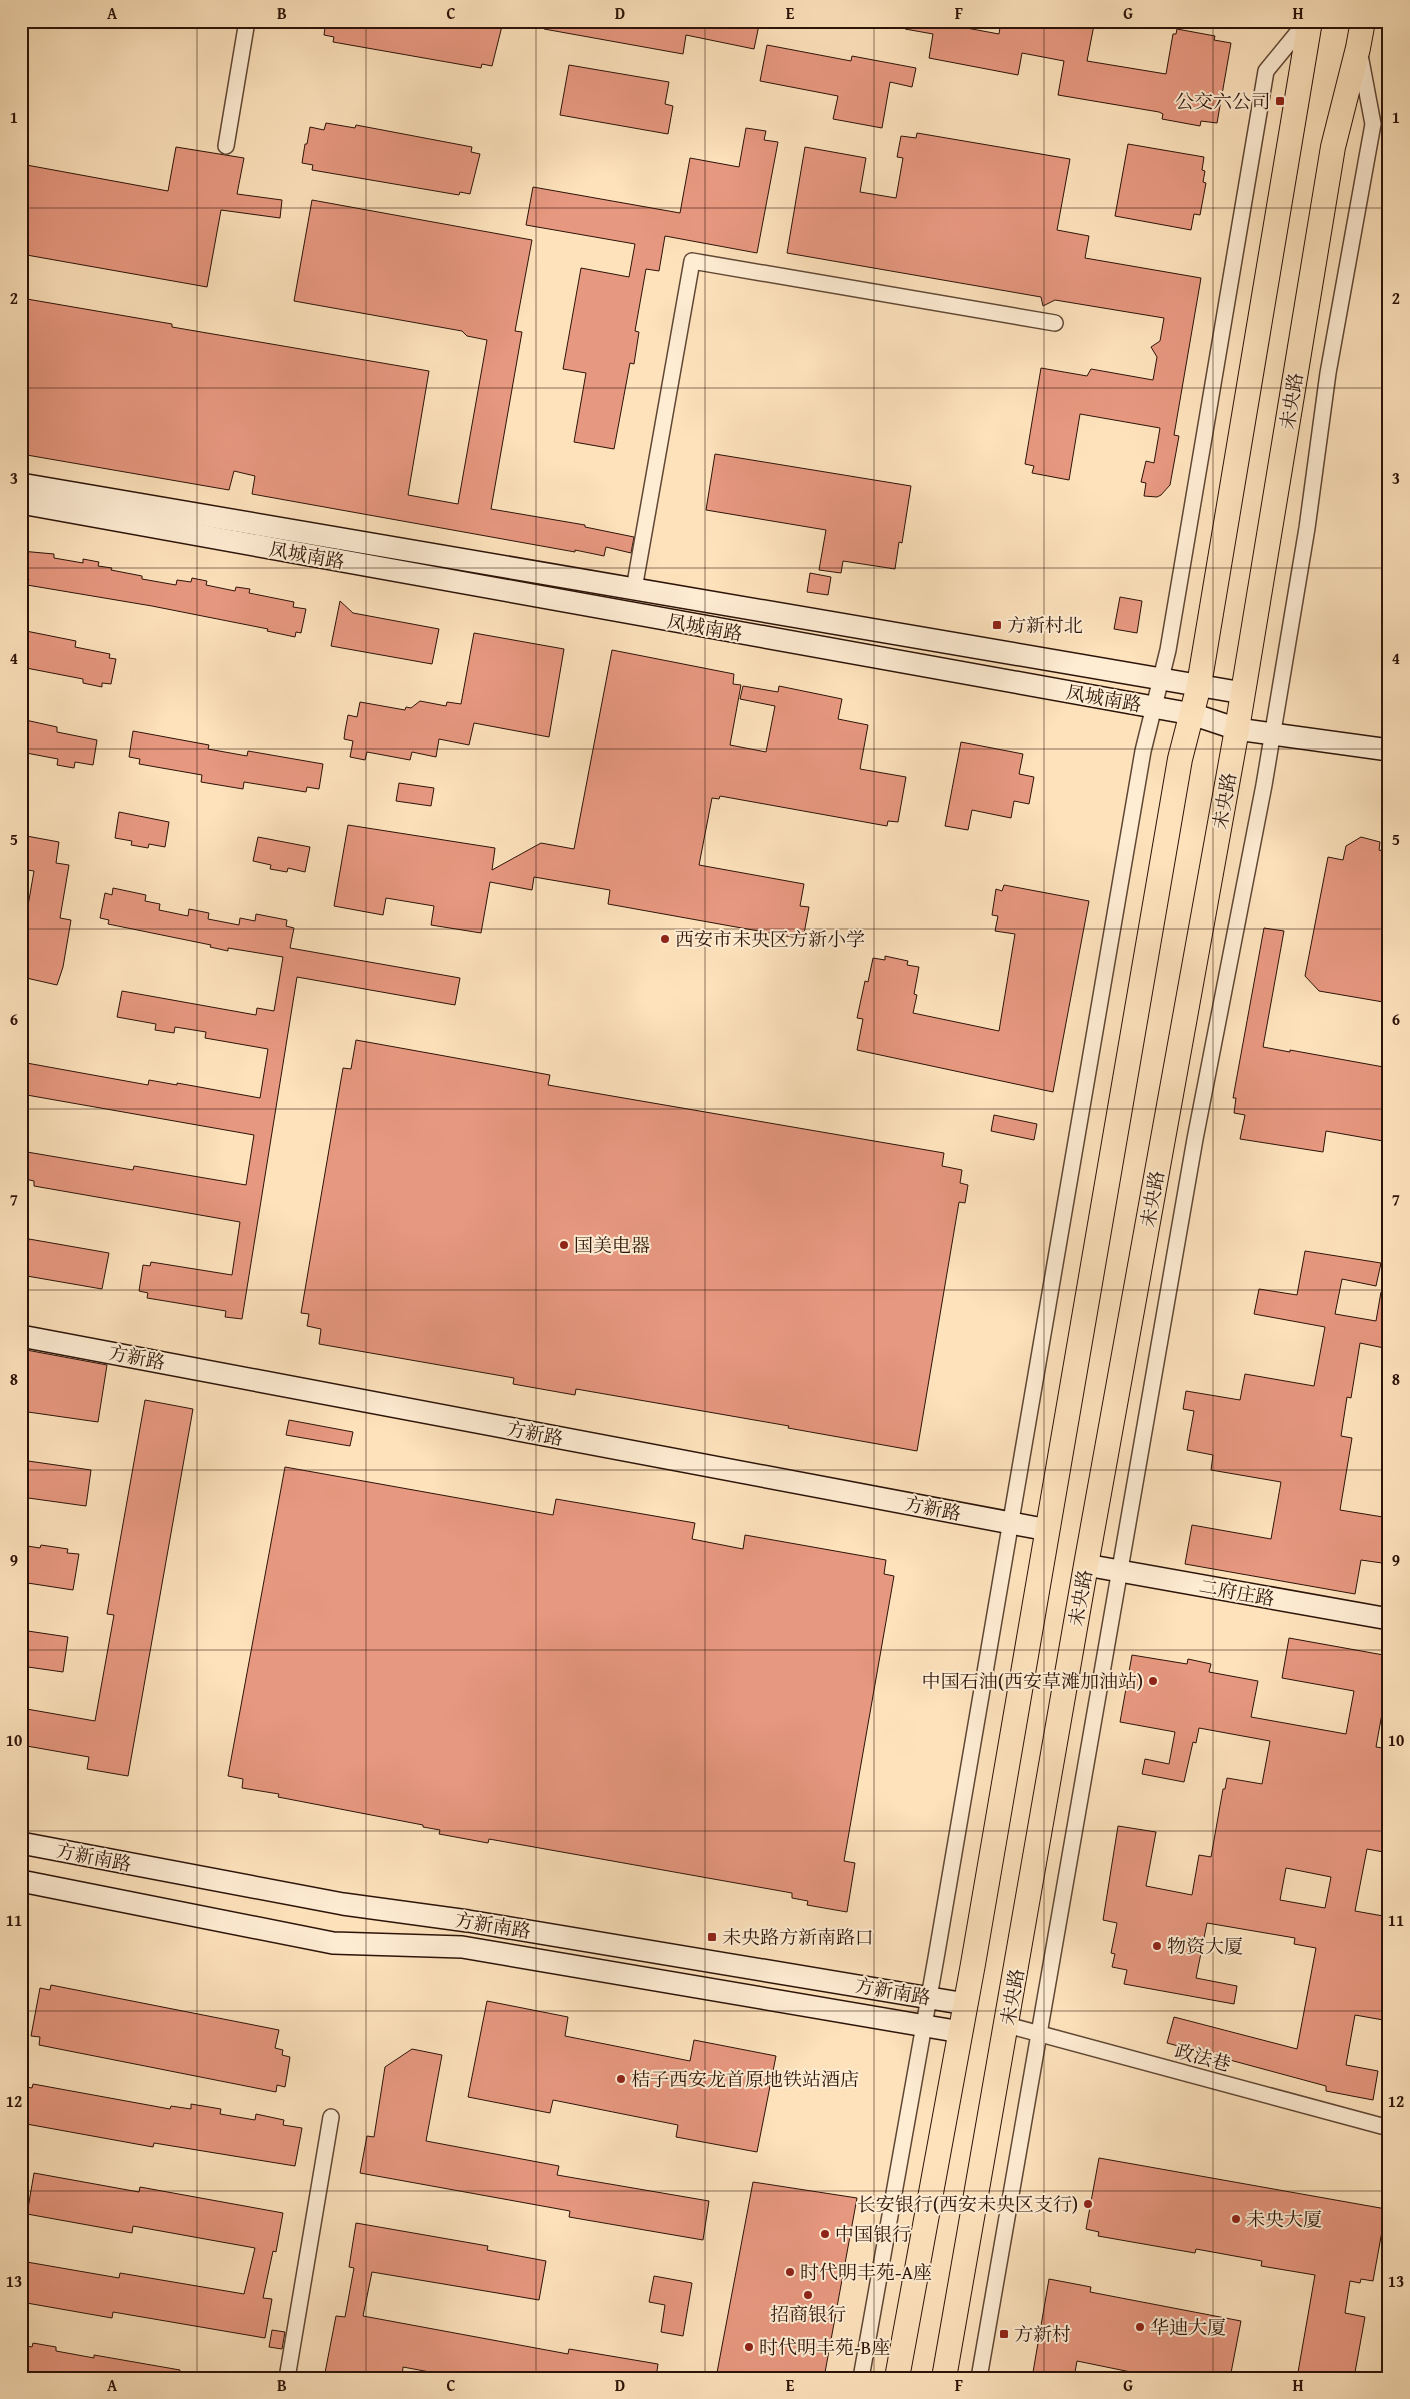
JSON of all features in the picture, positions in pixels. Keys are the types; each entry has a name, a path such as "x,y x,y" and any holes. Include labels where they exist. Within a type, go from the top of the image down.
{"main road":[{"path":"897,2378 966,2004 1180,759 1199,685 1309,21"},
{"name":"未央路","path":"944,2378 1086,1566 1237,729 1333,147 1363,22"}],"street":[{"path":"226,146 247,21"},
{"path":"861,2378 924,2026 1143,751 1170,640 1266,71 1309,21"},
{"path":"979,2378 1195,1140 1218,1017 1246,888 1273,734 1306,528 1328,373 1373,124 1358,48"},
{"path":"634,589 692,261 1055,323"},
{"name":"凤城南路","path":"21,484 1243,693"},
{"name":"凤城南路","path":"21,503 1192,714 1237,729 1389,750"},
{"name":"方新路","path":"21,1336 1048,1530"},
{"name":"二府庄路","path":"1086,1566 1389,1619"},
{"name":"方新南路","path":"21,1843 343,1904 468,1920 966,2004"},
{"name":"方新南路","path":"21,1881 333,1942 462,1947 961,2032"},
{"name":"政法巷","path":"1007,2025 1389,2128"},
{"path":"287,2378 332,2117"}],"building":[{"path":"326,21 493,21 492,24 502,26 492,66 482,64 481,68 333,42 334,37 324,35"},
{"path":"544,21 741,21 759,25 754,49 686,35 683,54 544,29"},
{"path":"906,21 962,21 961,27 999,34 1001,21 1090,21 1089,24 1094,25 1087,61 1166,74 1173,34 1176,34 1177,29 1215,36 1214,40 1231,43 1217,123 1201,121 1200,126 1162,119 1163,114 1159,112 1058,95 1064,61 1022,53 1018,75 929,58 933,34 905,29"},
{"path":"767,45 851,61 852,56 916,68 912,87 890,82 882,128 833,119 838,96 760,81"},
{"path":"569,65 669,82 665,104 673,106 668,134 560,115"},
{"path":"326,123 355,128 356,125 472,147 471,152 480,154 470,194 460,192 459,195 312,170 313,165 302,163 310,127 324,130"},
{"path":"746,128 766,131 764,140 778,142 757,253 665,236 659,271 646,269 635,331 639,332 634,364 630,363 614,449 574,442 586,373 563,369 581,268 629,277 635,244 526,225 533,187 680,213 690,158 739,167"},
{"path":"917,133 1070,159 1057,230 1089,236 1085,258 1201,278 1174,435 1179,436 1170,485 1161,495 1157,497 1144,496 1146,483 1141,482 1146,461 1154,463 1160,428 1080,414 1069,480 1032,473 1034,466 1025,464 1041,368 1087,376 1091,369 1153,380 1157,357 1151,347 1160,341 1164,318 1055,300 1043,306 1041,297 787,253 805,147 866,158 860,192 896,198 903,158 897,157 901,136 916,138"},
{"path":"1128,144 1204,157 1202,170 1205,171 1203,182 1206,183 1200,215 1194,214 1191,230 1115,216"},
{"path":"176,147 244,158 237,194 282,200 280,218 221,210 207,287 21,254 21,164 168,191"},
{"path":"312,200 532,240 515,331 522,332 491,509 585,525 585,527 634,537 631,553 606,547 604,556 575,550 575,552 252,494 255,476 234,471 229,490 21,454 21,298 172,324 172,327 429,371 408,495 458,504 487,340 467,336 462,331 294,301"},
{"path":"715,454 911,486 902,543 899,542 895,569 843,561 841,573 819,570 826,530 706,510"},
{"path":"21,551 54,554 54,558 83,563 83,559 99,562 98,566 112,568 111,570 142,576 142,579 176,585 177,580 191,582 192,578 207,581 206,585 235,591 236,587 250,589 249,593 294,602 293,607 306,609 301,633 296,632 295,637 267,631 268,629 152,606 27,585 29,579 21,578"},
{"path":"810,573 831,577 828,595 807,592"},
{"path":"1120,597 1142,601 1137,633 1114,629"},
{"path":"340,601 353,613 439,629 432,664 331,646"},
{"path":"21,630 76,641 75,647 110,654 109,658 116,659 111,684 102,683 102,687 83,683 83,679 21,667"},
{"path":"474,633 564,649 549,737 474,723 469,745 439,739 436,757 412,752 410,760 367,752 365,760 350,757 353,741 344,739 345,731 348,715 357,717 360,702 405,710 406,707 411,708 420,701 446,706 447,702 461,704"},
{"path":"612,650 734,674 733,684 741,685 730,745 766,752 775,706 740,699 743,686 778,692 779,686 842,699 838,719 868,725 860,769 906,777 898,822 888,821 887,826 720,796 719,799 712,798 699,865 804,884 800,906 809,907 803,939 608,904 610,890 534,877 532,890 490,882 481,933 431,925 434,906 386,898 383,915 334,906 348,825 495,848 492,870 541,843 574,849"},
{"path":"21,719 57,727 57,732 97,740 93,765 75,762 74,768 57,765 58,759 21,752"},
{"path":"133,731 209,745 208,749 247,756 248,751 323,764 319,789 307,787 306,792 244,782 243,789 201,782 202,775 139,764 140,759 129,757"},
{"path":"961,742 1023,754 1019,774 1034,777 1029,804 1014,801 1011,818 972,810 968,830 945,826"},
{"path":"399,783 434,788 431,806 396,801"},
{"path":"119,812 169,822 165,847 149,844 148,848 131,845 132,841 115,838"},
{"path":"21,835 59,842 56,863 69,865 60,918 71,920 63,967 57,985 22,977 26,960 21,960 21,946 34,871 21,869"},
{"path":"258,837 310,847 305,872 288,868 287,872 270,869 271,865 253,861"},
{"path":"1361,837 1380,842 1379,850 1389,852 1389,1003 1319,991 1305,976 1328,857 1343,860 1346,846"},
{"path":"1004,885 1089,901 1053,1092 857,1050 863,1019 857,1018 865,981 868,982 873,958 885,960 885,956 908,961 907,965 919,967 914,994 917,995 913,1013 999,1031 1015,934 995,931 998,916 992,915 996,889 1002,891"},
{"path":"113,888 146,895 145,901 160,904 159,910 188,916 189,909 209,913 208,919 239,925 240,918 255,921 256,914 287,920 286,926 294,928 290,948 460,978 455,1005 297,977 242,1319 225,1317 226,1311 147,1298 148,1293 139,1291 143,1265 150,1266 151,1262 232,1275 240,1222 34,1186 34,1181 21,1178 21,1151 133,1170 134,1166 246,1185 254,1135 21,1094 21,1062 148,1085 149,1080 177,1085 177,1083 260,1098 268,1049 205,1038 206,1032 175,1027 174,1033 155,1030 156,1024 117,1017 122,991 256,1015 257,1008 274,1011 283,957 228,948 228,951 210,947 211,945 108,924 109,920 100,918 105,893 112,895"},
{"path":"1264,928 1284,931 1263,1047 1389,1068 1389,1142 1326,1131 1323,1152 1240,1139 1245,1115 1234,1113 1236,1098 1233,1098"},
{"path":"356,1040 550,1075 548,1085 944,1153 942,1166 962,1170 960,1183 968,1185 965,1203 959,1202 917,1451 788,1428 789,1426 576,1389 575,1395 513,1384 514,1378 319,1344 321,1329 307,1326 309,1314 301,1313 343,1068 351,1069"},
{"path":"994,1115 1037,1124 1034,1140 991,1131"},
{"path":"29,1239 109,1253 102,1289 21,1275 21,1243 28,1244"},
{"path":"1305,1251 1381,1263 1376,1286 1342,1279 1335,1314 1376,1321 1381,1292 1389,1293 1389,1349 1360,1343 1351,1398 1347,1397 1341,1436 1352,1438 1340,1510 1389,1518 1389,1564 1361,1560 1355,1594 1185,1564 1192,1525 1271,1539 1281,1482 1211,1470 1213,1455 1187,1450 1194,1411 1183,1409 1186,1391 1240,1400 1245,1374 1314,1386 1325,1327 1254,1314 1259,1289 1297,1295"},
{"path":"21,1349 107,1365 98,1422 21,1411"},
{"path":"145,1400 193,1409 128,1776 87,1769 89,1757 21,1745 21,1708 95,1721 114,1615 107,1614"},
{"path":"289,1420 353,1432 350,1446 286,1435"},
{"path":"21,1460 91,1470 86,1506 21,1497"},
{"path":"285,1467 553,1515 556,1499 695,1523 692,1539 743,1549 745,1535 886,1560 884,1574 894,1576 844,1861 855,1863 847,1912 807,1905 808,1901 792,1898 792,1893 489,1839 488,1843 439,1834 440,1830 423,1827 423,1825 278,1797 279,1794 242,1788 243,1779 228,1776"},
{"path":"21,1545 40,1548 41,1545 68,1549 67,1553 79,1554 73,1590 21,1582"},
{"path":"21,1630 68,1637 63,1672 21,1666"},
{"path":"1289,1638 1389,1656 1389,1697 1385,1697 1376,1747 1389,1749 1389,1853 1367,1849 1355,1911 1389,1917 1389,2021 1355,2015 1346,2065 1378,2071 1373,2100 1326,2091 1326,2086 1167,2043 1174,2017 1297,2049 1316,1948 1294,1944 1295,1938 1207,1923 1196,1978 1237,1986 1234,2004 1124,1984 1127,1970 1112,1967 1115,1954 1111,1953 1117,1923 1103,1920 1118,1826 1156,1832 1146,1886 1192,1895 1199,1855 1211,1857 1223,1789 1225,1789 1227,1778 1262,1784 1270,1741 1199,1728 1196,1743 1193,1742 1184,1782 1142,1774 1145,1759 1169,1764 1175,1732 1120,1722 1132,1655 1187,1664 1188,1659 1211,1664 1209,1672 1258,1681 1251,1717 1346,1734 1354,1691 1282,1678","holes":["1286,1868 1331,1877 1325,1908 1280,1900"]},
{"path":"51,1985 279,2030 275,2048 283,2050 282,2055 290,2057 285,2087 277,2085 276,2092 39,2045 40,2037 31,2036 40,1988 50,1990"},
{"name":"桔子西安龙首原地铁站酒店","path":"487,2001 568,2017 565,2036 690,2061 694,2040 776,2056 757,2152 676,2137 678,2125 553,2100 550,2113 468,2097"},
{"path":"412,2049 442,2055 426,2141 559,2166 557,2175 709,2201 703,2240 569,2217 570,2211 360,2173 367,2136 374,2137 385,2067"},
{"path":"33,2084 170,2109 171,2106 191,2109 191,2104 221,2109 220,2114 255,2120 256,2114 284,2120 283,2125 302,2128 295,2166 154,2143 153,2147 21,2123 21,2086 32,2088"},
{"name":"未央大厦","path":"1099,2158 1386,2209 1373,2281 1361,2279 1360,2283 1350,2281 1345,2313 1365,2317 1354,2378 1297,2378 1315,2275 1261,2266 1262,2261 1196,2249 1195,2253 1098,2236 1099,2232 1086,2229"},
{"path":"34,2173 139,2192 140,2187 283,2213 276,2252 273,2251 263,2298 272,2299 265,2338 113,2312 112,2318 21,2302 21,2261 119,2278 120,2273 244,2294 255,2248 133,2226 132,2233 27,2214"},
{"name":"时代明丰苑-A座","path":"753,2182 857,2198 824,2378 716,2378"},
{"path":"356,2223 488,2246 487,2250 546,2261 539,2300 372,2272 363,2316 568,2354 569,2349 658,2364 656,2378 462,2378 403,2367 402,2378 324,2378 336,2316 345,2317 354,2268 349,2267"},
{"path":"654,2276 692,2283 683,2336 661,2332 665,2305 649,2302"},
{"name":"华迪大厦","path":"1049,2279 1091,2287 1090,2292 1241,2321 1230,2378 1160,2378 1077,2361 1074,2378 1032,2378"},
{"path":"272,2330 285,2332 282,2349 269,2347"},
{"path":"33,2343 56,2347 56,2351 94,2358 94,2355 180,2370 179,2378 50,2378 36,2375 36,2378 21,2378 21,2345 32,2347"}],"place":[{"name":"公交六公司","path":"1280,101"},
{"name":"方新村北","path":"997,625"},
{"name":"西安市未央区方新小学","path":"665,939"},
{"name":"国美电器","path":"564,1245"},
{"name":"中国石油(西安草滩加油站)","path":"1153,1681"},
{"name":"未央路方新南路口","path":"712,1937"},
{"name":"物资大厦","path":"1157,1946"},
{"name":"桔子西安龙首原地铁站酒店","path":"621,2079"},
{"name":"长安银行(西安未央区支行)","path":"1088,2204"},
{"name":"未央大厦","path":"1236,2219"},
{"name":"中国银行","path":"825,2234"},
{"name":"时代明丰苑-A座","path":"790,2272"},
{"name":"招商银行","path":"808,2295"},
{"name":"华迪大厦","path":"1140,2327"},
{"name":"方新村","path":"1004,2334"},
{"name":"时代明丰苑-B座","path":"749,2347"}]}
